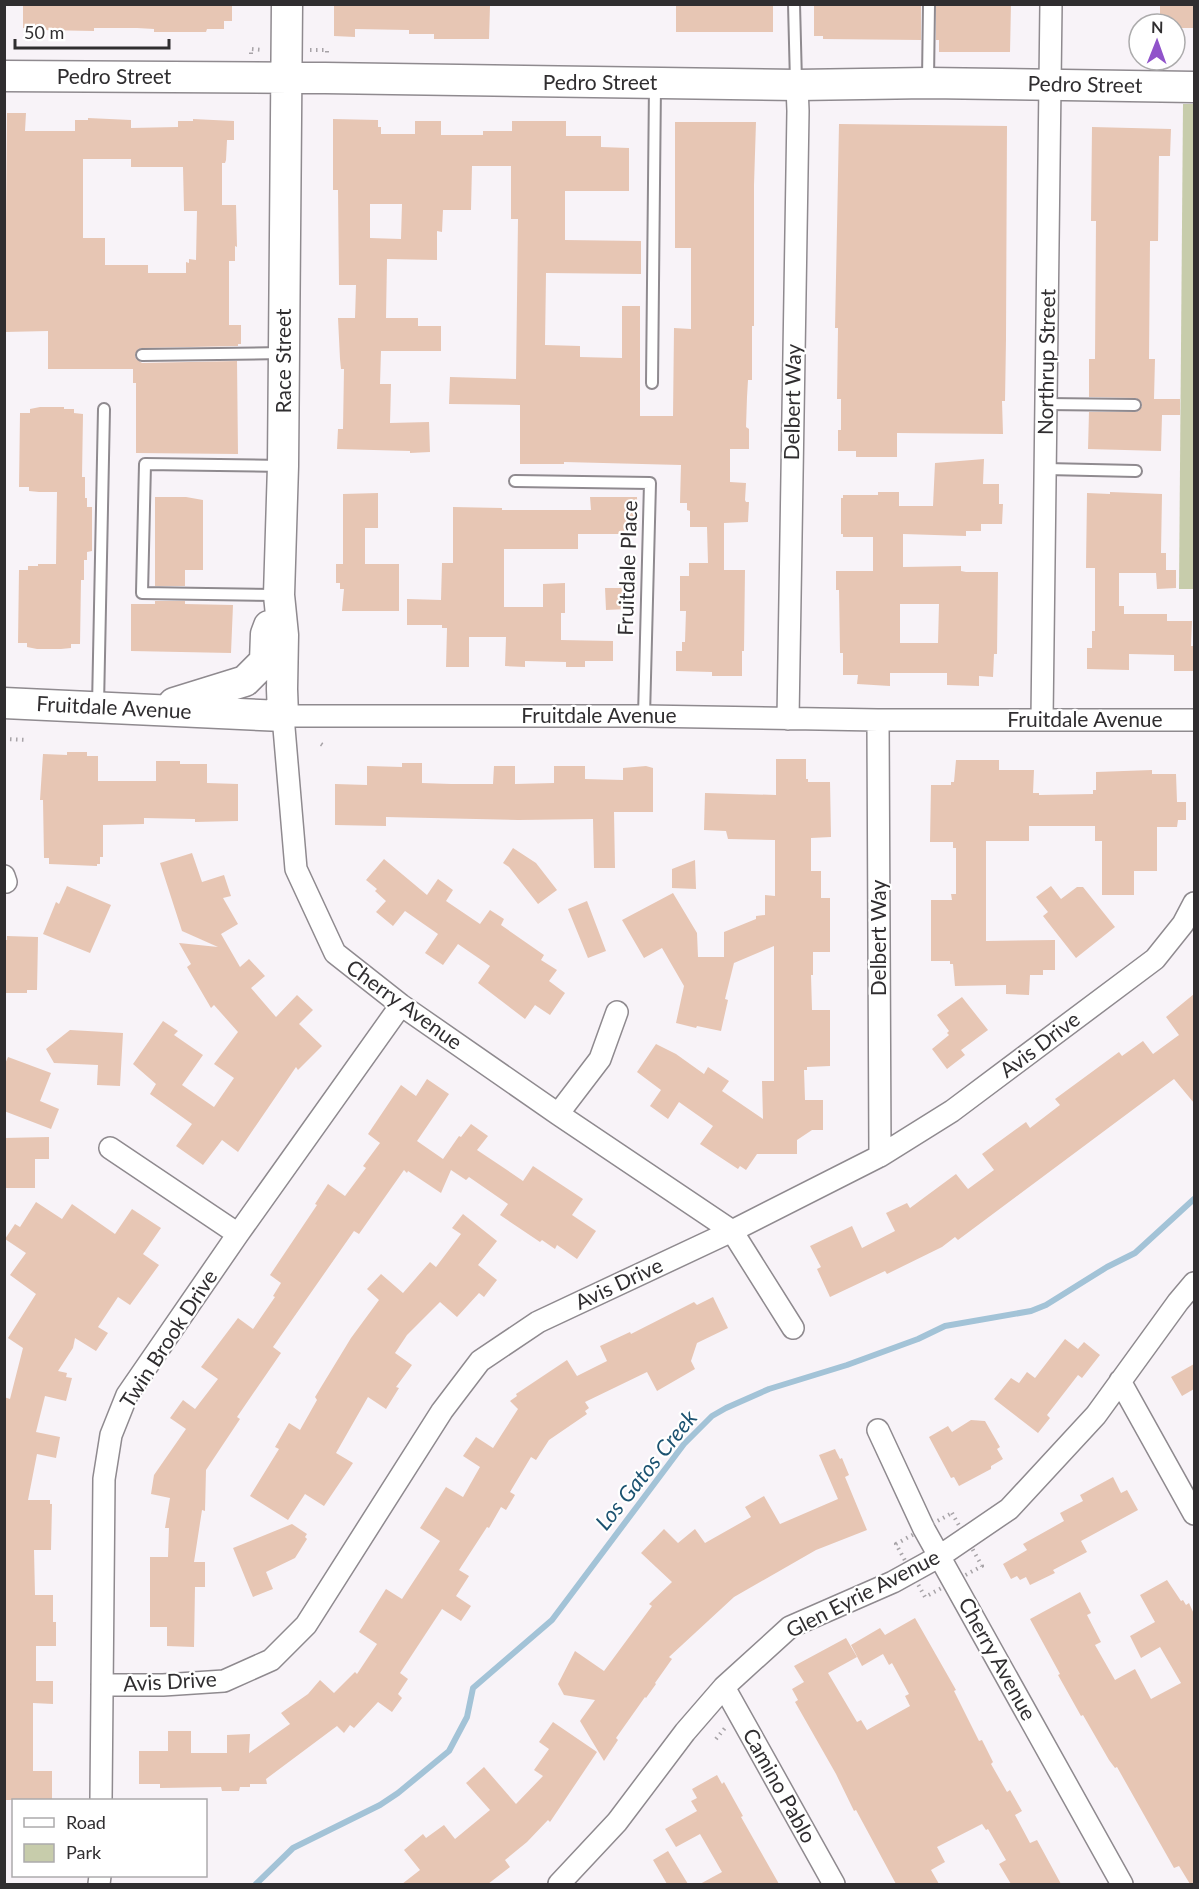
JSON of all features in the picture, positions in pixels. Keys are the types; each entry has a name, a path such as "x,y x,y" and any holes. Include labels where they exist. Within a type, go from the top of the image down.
{"street":[{"name":"Race Street","path":"284,716 283,635 279,595 283,466 287,4"},
{"name":"Northrup Street","path":"1041,719 1051,4"},
{"name":"Pedro Street","path":"4,76 797,86 928,83 1194,87"},
{"name":"Delbert Way","path":"788,719 797,86"},
{"path":"148,709 200,696 248,679 265,661 266,634 279,595"},
{"name":"Fruitdale Avenue","path":"4,704 98,706 284,716 1194,720"},
{"name":"Cherry Avenue","path":"284,716 296,869 335,953 401,1005 732,1231 793,1328"},
{"name":"Delbert Way","path":"878,720 880,1156"},
{"name":"Avis Drive","path":"102,1685 162,1686 224,1681 271,1660 306,1625 442,1411 480,1361 538,1322 732,1231 880,1156 952,1112 1155,959 1183,924 1194,903"},
{"name":"Twin Brook Drive","path":"101,1799 104,1479 111,1435 127,1395 401,1005"},
{"path":"558,1114 600,1059 617,1012"},
{"path":"110,1148 238,1234"},
{"name":"Glen Eyrie Avenue","path":"559,1884 617,1822 685,1732 724,1687 790,1627 893,1582 940,1556 1009,1509 1096,1415 1194,1283"},
{"path":"1120,1381 1194,1514"},
{"name":"Cherry Avenue","path":"878,1430 924,1529 1122,1884"},
{"name":"Camino Pablo","path":"724,1687 834,1884"}],"lane":[{"path":"794,4 797,86"},
{"path":"928,83 929,4"},
{"path":"652,383 655,83"},
{"path":"142,355 284,353"},
{"path":"1047,404 1135,405"},
{"path":"98,706 104,409"},
{"path":"279,595 142,593 145,464 283,466"},
{"path":"1046,469 1136,471"},
{"name":"Fruitdale Place","path":"515,481 650,483 644,716"}],"path":[{"path":"4,739 27,740"}],"green space":[{"path":"1183,104 1194,104 1194,589 1179,589"}],"building":[{"path":"23,4 232,4 232,21 224,21 224,29 207,29 206,32 154,32 154,29 137,28 94,28 94,31 41,30 41,28 23,28"},
{"path":"334,4 485,4 485,6 490,6 489,39 434,39 434,34 409,34 409,30 355,29 355,37 334,36"},
{"path":"676,4 773,4 773,32 676,32"},
{"path":"921,4 921,40 823,39 823,36 814,36 814,5"},
{"path":"936,4 1011,4 1010,52 939,52 939,40 936,40"},
{"path":"1160,4 1194,4 1194,28 1187,28 1187,12 1160,12"},
{"path":"7,113 26,113 25,131 75,131 75,120 88,120 88,118 131,120 131,128 178,127 178,121 193,121 193,119 234,121 234,140 227,140 226,160 222,163 222,205 236,205 237,247 235,246 235,261 229,261 229,325 241,325 241,344 238,346 142,348 138,349 135,355 136,359 142,363 237,361 238,454 136,453 136,383 133,383 133,369 48,369 48,331 5,332","holes":["83,159 131,159 131,167 183,167 184,211 197,211 196,260 189,259 189,263 186,262 186,273 148,273 148,265 105,265 105,238 83,238"]},
{"path":"333,119 378,120 381,134 415,134 415,121 441,121 441,135 483,135 483,131 512,131 512,121 566,121 566,136 601,136 601,147 629,148 629,191 565,191 565,240 641,241 641,274 546,273 545,345 580,346 580,357 622,358 622,306 640,306 640,416 673,416 674,328 691,329 691,248 675,248 675,122 756,122 754,326 752,326 752,380 748,380 746,427 749,429 749,449 730,449 730,482 746,483 745,500 749,502 748,522 724,523 724,570 745,570 742,676 712,676 712,672 676,671 676,651 682,651 682,642 685,642 686,611 680,611 680,576 689,576 689,563 708,563 707,527 690,527 690,511 687,510 687,503 680,503 681,465 564,462 564,464 520,464 520,405 449,404 450,377 516,379 518,219 511,219 511,166 472,166 471,210 443,210 442,232 437,231 437,260 387,259 386,318 418,318 418,326 441,326 441,351 381,351 380,384 391,384 390,423 429,422 430,452 337,449 338,429 343,429 344,369 341,369 338,318 355,318 356,285 339,285 338,190 333,190","holes":["370,204 402,204 401,239 370,238"]},
{"path":"839,124 1007,126 1003,434 897,433 897,457 856,457 856,451 838,451 841,399 837,399 838,328 835,328"},
{"path":"1092,127 1171,129 1170,156 1159,156 1158,241 1150,241 1149,359 1155,359 1154,399 1180,399 1180,415 1162,415 1161,451 1088,449 1089,412 1135,412 1139,411 1142,406 1141,401 1136,398 1089,397 1089,359 1095,359 1096,221 1091,221"},
{"path":"64,407 64,409 74,409 74,413 83,414 82,477 85,477 87,507 92,507 92,551 87,552 87,560 84,560 84,580 81,580 80,644 71,644 71,648 37,649 27,647 27,643 18,643 19,570 28,570 28,566 38,566 38,564 56,564 57,492 29,491 29,487 19,487 20,413 30,413 30,409"},
{"path":"984,459 983,484 999,484 999,504 1003,504 1002,524 981,524 981,531 966,531 966,536 903,534 903,567 961,566 961,571 966,572 998,572 997,654 994,654 993,677 979,676 979,686 947,685 947,673 890,673 890,686 857,684 858,675 843,675 836,571 873,571 873,537 843,537 841,534 841,498 843,495 878,495 878,492 899,492 899,506 933,506 935,463","holes":["900,604 939,604 938,643 900,643"]},
{"path":"1110,492 1162,494 1161,553 1166,553 1166,570 1176,570 1176,588 1157,589 1156,573 1119,573 1119,606 1124,606 1124,614 1167,614 1167,621 1192,621 1191,646 1194,646 1194,671 1174,671 1174,655 1129,654 1129,670 1087,669 1087,648 1092,648 1092,631 1095,631 1095,568 1086,568 1087,493 1110,494"},
{"path":"378,493 378,528 365,528 365,564 399,564 399,611 342,611 344,589 340,589 340,583 336,583 336,564 343,564 343,494"},
{"path":"155,497 186,497 203,500 203,570 185,570 185,586 155,586"},
{"path":"590,497 637,497 638,534 578,534 578,549 504,549 504,607 543,607 543,584 565,583 565,613 561,613 561,640 613,641 613,661 585,661 585,667 566,667 566,662 525,661 525,667 505,666 506,637 469,637 469,667 446,667 447,628 442,628 442,625 407,625 407,599 441,600 442,563 453,563 453,507 502,508 502,510 591,510"},
{"path":"605,588 628,588 628,609 606,610"},
{"path":"155,601 233,605 231,653 131,651 131,604 155,604"},
{"path":"67,752 87,752 87,756 98,756 98,781 156,781 156,761 207,764 207,783 238,784 238,821 195,822 195,819 144,818 144,824 103,825 103,857 100,857 100,864 97,866 49,864 49,858 44,858 43,800 40,800 43,754 67,755"},
{"path":"776,759 806,759 808,782 830,782 831,837 811,838 811,871 821,871 821,898 830,898 830,952 813,952 813,975 811,975 812,1010 830,1010 830,1066 807,1067 807,1070 804,1070 805,1100 823,1100 823,1130 812,1130 797,1140 797,1154 757,1154 746,1170 740,1166 738,1169 700,1144 713,1126 679,1102 668,1119 650,1106 661,1090 637,1072 656,1044 676,1054 704,1074 708,1067 729,1081 722,1091 763,1119 762,1081 774,1081 774,946 734,963 725,999 728,1000 721,1031 697,1026 696,1028 676,1023 684,986 662,948 644,958 622,920 673,893 697,933 698,957 724,957 724,932 756,919 756,916 765,915 765,895 775,896 775,840 728,839 726,831 704,830 705,793 776,795"},
{"path":"956,760 999,760 999,770 1034,770 1033,793 1039,793 1039,795 1093,794 1093,790 1096,790 1096,772 1152,770 1152,774 1176,774 1177,802 1186,802 1186,820 1178,820 1177,827 1157,827 1157,871 1134,871 1134,895 1102,895 1102,841 1095,841 1095,826 1029,826 1029,841 986,841 986,941 1055,940 1055,970 1043,970 1043,975 1030,975 1029,995 1006,994 1006,985 955,986 953,964 950,964 950,961 931,961 931,900 952,900 951,894 956,894 956,848 953,848 953,842 930,842 931,785 951,785 951,782 954,782"},
{"path":"402,763 422,763 422,783 451,784 493,784 494,766 515,766 515,784 554,783 554,766 585,766 585,779 623,780 623,768 646,766 653,768 653,812 614,812 615,868 594,868 593,819 386,817 386,826 335,825 335,784 367,785 367,766 402,767"},
{"path":"513,848 536,863 557,890 538,904 509,867 503,863"},
{"path":"192,853 202,882 224,875 231,896 223,898 238,924 221,934 240,967 249,959 265,976 251,988 276,1017 297,995 313,1010 299,1024 322,1046 298,1070 296,1067 238,1152 222,1140 203,1165 176,1146 192,1124 150,1094 156,1084 133,1064 163,1021 178,1031 174,1035 203,1055 182,1085 214,1107 234,1078 214,1064 238,1032 214,1005 211,1008 187,967 191,964 179,943 218,947 182,931 160,863"},
{"path":"384,859 427,895 438,879 453,890 446,901 480,924 490,910 504,919 501,925 544,955 541,960 557,970 549,981 565,993 550,1015 535,1005 525,1019 478,983 490,966 458,944 443,965 425,953 438,934 405,911 393,926 376,912 386,901 366,880"},
{"path":"695,860 696,889 672,888 672,869"},
{"path":"67,886 111,905 90,953 43,934 56,902 59,904"},
{"path":"1051,886 1061,899 1077,887 1083,887 1115,927 1076,958 1043,916 1048,912 1036,897"},
{"path":"587,901 606,951 588,958 568,909"},
{"path":"7,936 38,937 37,990 27,990 27,993 4,993 4,940 7,940"},
{"path":"1194,994 1194,1103 1174,1079 958,1240 955,1237 942,1247 887,1274 885,1271 830,1297 817,1269 821,1267 810,1246 852,1226 862,1248 895,1231 886,1213 907,1203 910,1208 956,1174 968,1189 994,1170 982,1154 1026,1122 1030,1128 1060,1105 1055,1099 1119,1052 1122,1056 1143,1041 1153,1054 1179,1035 1166,1017"},
{"path":"962,997 988,1030 961,1050 965,1055 947,1069 932,1049 949,1035 947,1033 949,1031 937,1015"},
{"path":"70,1030 123,1033 120,1086 97,1085 98,1065 54,1063 46,1049"},
{"path":"8,1057 51,1073 40,1101 59,1109 51,1129 4,1111 4,1066"},
{"path":"427,1079 449,1094 417,1141 443,1159 459,1136 461,1137 471,1124 488,1136 477,1150 523,1181 533,1166 583,1199 572,1215 596,1231 577,1259 557,1245 555,1249 542,1240 540,1242 500,1215 508,1204 469,1177 466,1180 451,1170 441,1193 404,1170 359,1234 354,1231 273,1347 281,1353 237,1417 240,1419 206,1470 205,1511 202,1510 194,1562 205,1562 205,1587 195,1587 194,1647 167,1646 167,1627 150,1627 150,1557 168,1557 169,1528 165,1528 170,1498 151,1494 154,1475 186,1429 170,1418 183,1400 195,1409 218,1379 201,1367 238,1318 253,1329 275,1297 273,1296 281,1283 270,1275 317,1205 315,1204 328,1184 345,1196 366,1168 363,1166 380,1143 368,1134 401,1085 416,1096"},
{"path":"49,1137 49,1159 35,1159 35,1188 4,1188 4,1138"},
{"path":"36,1202 62,1219 72,1204 115,1234 132,1209 161,1228 143,1254 159,1265 130,1305 118,1297 98,1327 108,1333 96,1351 75,1338 73,1348 58,1371 67,1373 66,1377 72,1378 66,1401 45,1396 36,1432 60,1437 56,1458 37,1454 28,1500 50,1500 52,1504 51,1550 34,1550 35,1595 53,1595 53,1622 56,1622 56,1646 36,1646 36,1681 53,1681 53,1704 33,1703 33,1771 52,1771 52,1799 4,1800 4,1397 10,1399 23,1348 8,1338 36,1294 10,1275 26,1253 5,1239 15,1224 20,1227"},
{"path":"463,1214 497,1241 478,1265 497,1280 484,1297 479,1293 457,1317 440,1302 407,1335 395,1353 412,1365 396,1387 399,1388 386,1409 368,1397 336,1453 353,1463 324,1506 305,1494 288,1520 250,1496 279,1449 275,1447 289,1423 300,1430 317,1400 315,1397 351,1338 379,1300 367,1289 381,1274 403,1293 430,1262 436,1267 461,1234 452,1228"},
{"path":"713,1297 728,1328 697,1343 691,1361 695,1369 657,1391 647,1372 585,1402 589,1408 585,1411 587,1414 549,1440 536,1460 531,1457 510,1492 515,1495 506,1510 501,1507 459,1570 469,1576 456,1596 471,1606 461,1621 442,1609 400,1673 408,1679 398,1694 402,1698 392,1712 378,1702 354,1728 350,1725 344,1733 337,1726 266,1779 267,1784 250,1784 250,1787 240,1787 239,1791 222,1791 221,1787 160,1788 160,1784 139,1784 139,1751 168,1751 168,1731 191,1731 191,1753 227,1753 227,1735 250,1734 249,1753 290,1724 281,1713 308,1694 320,1680 334,1693 355,1672 357,1674 377,1644 359,1632 386,1589 402,1599 440,1541 420,1528 446,1487 463,1497 480,1467 463,1456 476,1437 493,1448 518,1409 510,1401 517,1396 516,1394 567,1360 577,1376 607,1361 600,1346 630,1332 631,1334 694,1302 697,1305"},
{"path":"1065,1339 1078,1349 1084,1342 1100,1355 1082,1378 1078,1375 1047,1415 1050,1418 1038,1433 994,1399 1011,1378 1019,1383 1027,1372 1035,1378"},
{"path":"1194,1364 1194,1389 1182,1396 1171,1377"},
{"path":"971,1420 985,1421 1000,1447 997,1449 1003,1459 991,1466 991,1469 959,1486 954,1477 951,1478 929,1437 948,1426 952,1432"},
{"path":"835,1449 840,1459 842,1458 849,1475 845,1477 867,1530 816,1550 734,1597 669,1657 672,1659 616,1738 618,1740 604,1761 580,1721 595,1700 564,1695 558,1684 575,1651 604,1671 652,1606 649,1604 672,1582 641,1553 664,1529 678,1543 695,1529 705,1543 751,1517 745,1507 764,1496 780,1524 838,1499 819,1455"},
{"path":"1113,1477 1121,1493 1127,1490 1138,1510 1081,1541 1087,1552 1053,1570 1055,1573 1030,1585 1026,1577 1020,1580 1017,1576 1011,1579 1003,1564 1027,1550 1023,1544 1064,1521 1060,1513 1083,1501 1080,1495"},
{"path":"292,1524 307,1534 305,1537 307,1539 295,1558 266,1572 273,1589 253,1597 233,1548"},
{"path":"1167,1580 1181,1601 1183,1600 1186,1605 1189,1603 1194,1614 1194,1884 1190,1884 1179,1866 1174,1868 1117,1767 1115,1768 1109,1760 1083,1715 1081,1716 1030,1619 1080,1592 1091,1613 1087,1615 1101,1642 1095,1645 1115,1680 1135,1669 1151,1699 1181,1683 1160,1647 1141,1658 1130,1636 1155,1622 1140,1595"},
{"path":"915,1618 956,1690 954,1691 979,1741 982,1740 993,1762 991,1764 1007,1792 1010,1790 1022,1811 1015,1815 1030,1843 1037,1840 1061,1884 1011,1884 999,1864 1006,1860 988,1829 986,1830 982,1824 937,1847 945,1862 931,1870 939,1884 896,1884 856,1810 854,1811 795,1702 798,1700 792,1689 804,1682 794,1666 846,1638 857,1657 828,1673 857,1722 861,1720 867,1730 910,1706 905,1696 909,1694 892,1663 889,1665 883,1654 862,1666 851,1645 880,1628 885,1635"},
{"path":"553,1722 597,1752 550,1822 548,1820 527,1842 505,1860 510,1867 488,1884 402,1884 420,1870 404,1850 423,1834 426,1838 444,1825 455,1839 490,1810 466,1783 484,1767 516,1804 543,1776 534,1770 549,1749 539,1742"},
{"path":"717,1775 722,1784 724,1782 779,1884 700,1884 722,1872 700,1834 676,1847 665,1829 697,1811 691,1801 697,1798 692,1789"},
{"path":"668,1851 688,1884 667,1884 653,1860"}],"waterway":[{"name":"Los Gatos Creek","path":"256,1884 293,1848 380,1805 449,1751 467,1717 473,1688 552,1620 684,1444 712,1416 769,1389 847,1365 918,1339 945,1326 1031,1311 1046,1305 1107,1267 1135,1253 1194,1199"}]}
